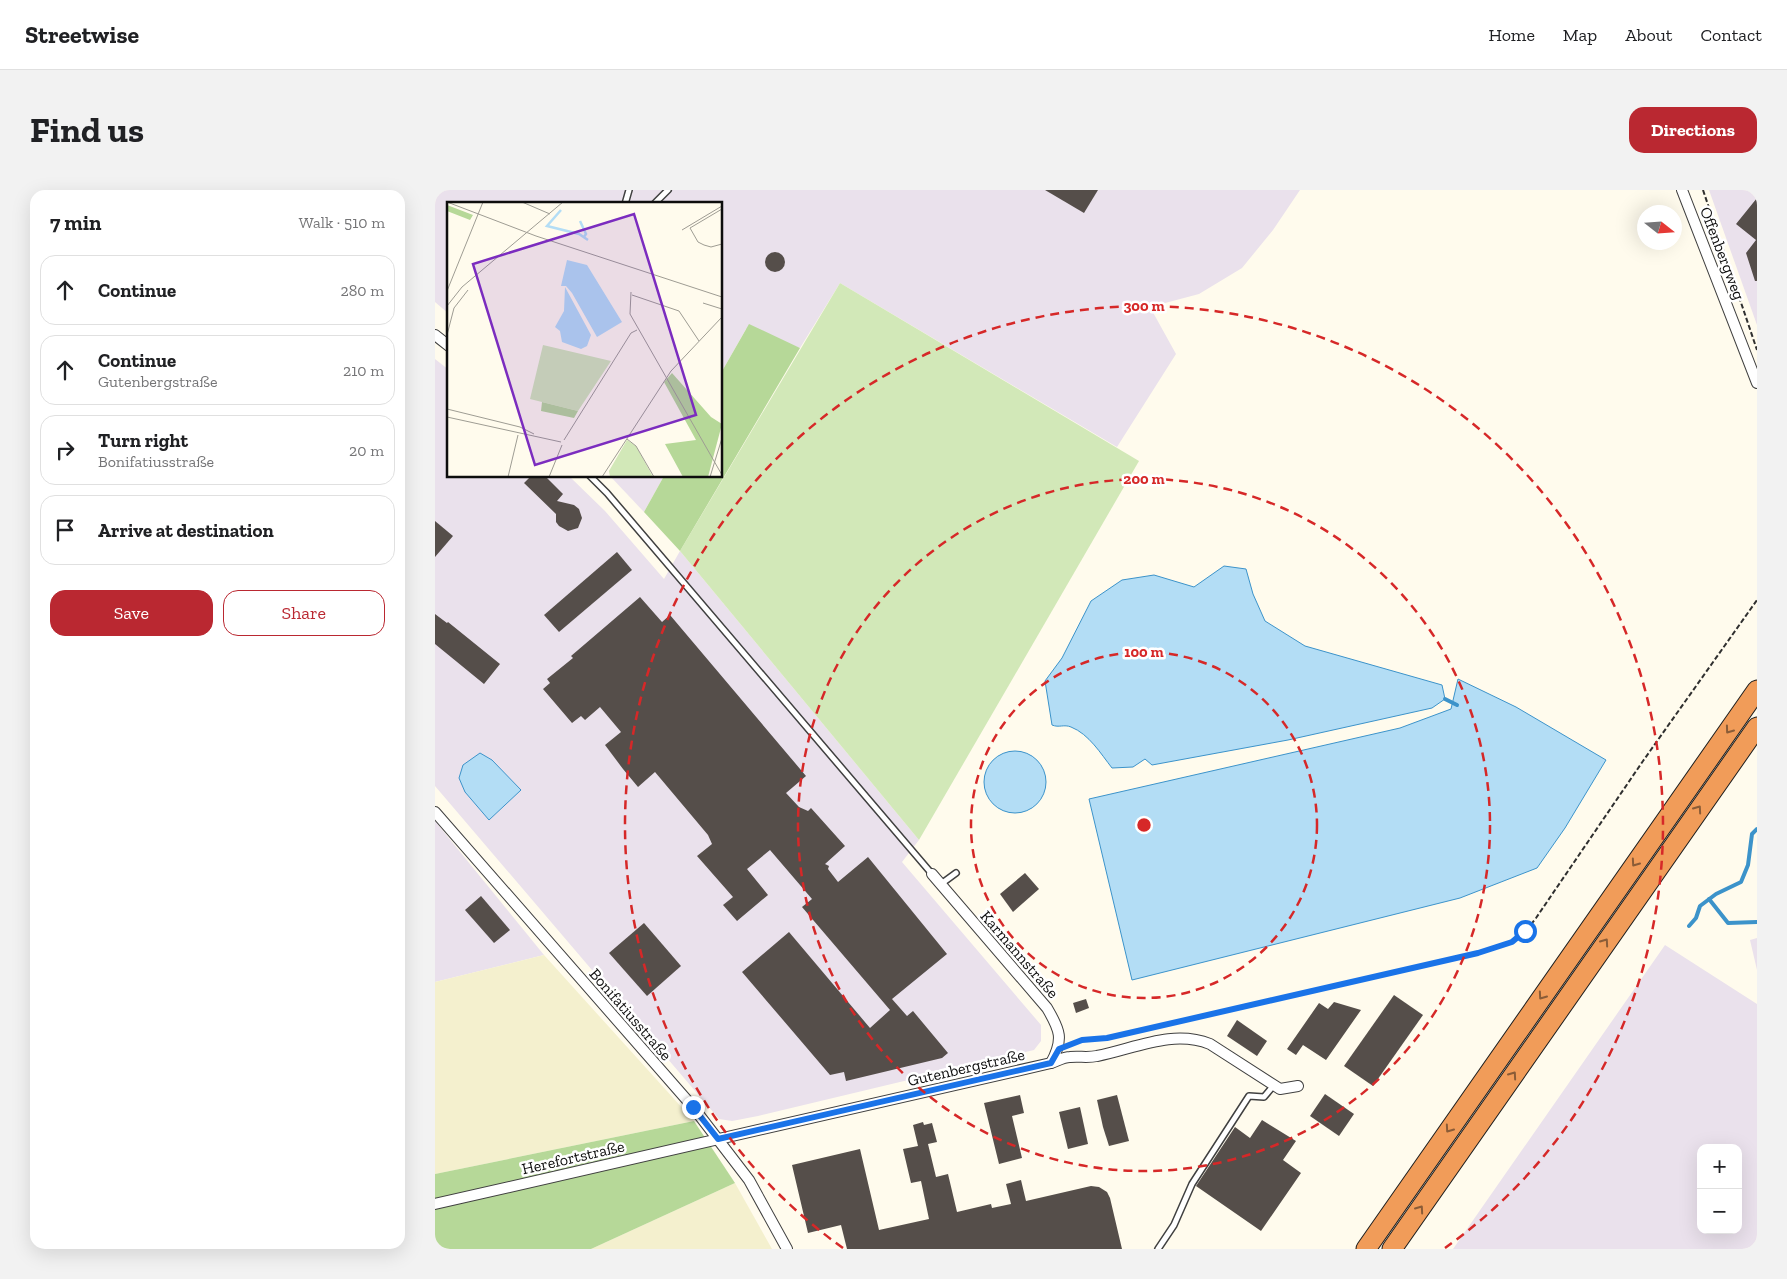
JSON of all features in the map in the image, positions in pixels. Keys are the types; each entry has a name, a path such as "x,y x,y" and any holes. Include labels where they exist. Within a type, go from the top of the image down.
{"highway":[{"path":"1366,1249 1757,690"},
{"path":"1392,1249 1757,727"}],"street":[{"name":"Offenbergweg","path":"1682,190 1757,383"},
{"path":"435,335 447,344"},
{"name":"Bonifatiusstraße","path":"435,812 680,1092 718,1139 749,1180 787,1249"},
{"name":"Karmannstraße","path":"932,874 1047,1008 1058,1027 1059,1049"},
{"name":"Gutenbergstraße","path":"718,1139 1051,1063 1067,1057 1096,1056 1182,1037 1198,1039 1210,1044 1274,1085"},
{"path":"1051,1063 1059,1049"},
{"path":"1274,1085 1280,1089 1298,1086"},
{"name":"Herefortstraße","path":"435,1204 718,1139"}],"lane":[{"path":"656,202 668,190"},
{"path":"592,478 607,493 932,874"},
{"path":"941,885 956,873"},
{"path":"1158,1249 1174,1225 1192,1184 1249,1096 1264,1097 1274,1085"}],"path":[{"path":"1703,190 1757,350"},
{"path":"1059,1049 1082,1040 1107,1038 1206,1016 1478,953 1512,942 1537,918 1643,761 1757,600"}],"shaded area":[{"path":"435,190 1300,190 1273,230 1242,268 1199,294 1150,307 1176,354 1117,447 840,283 800,348 746,329 723,369 723,202 447,202 447,312 435,302"},
{"path":"1709,190 1757,190 1757,325"},
{"path":"435,359 447,368 447,478 571,478 605,511 664,579 680,551 919,840 902,862 1041,1025 1041,1041 1034,1050 758,1116 732,1121 719,1119 435,786"},
{"path":"612,478 663,478 644,512"},
{"path":"435,821 544,955 435,982"},
{"path":"1757,938 1757,970 1750,940"},
{"path":"1665,945 1757,1004 1757,1249 1453,1249"},
{"path":"544,955 694,1121 435,1174 435,982"},
{"path":"735,1183 772,1249 591,1249"}],"green space":[{"path":"840,283 1139,461 919,840 680,551"},
{"path":"749,324 800,348 680,551 644,512 663,478 723,478 723,370"},
{"path":"694,1121 735,1183 591,1249 435,1249 435,1174"}],"water":[{"path":"1224,566 1246,569 1253,594 1265,621 1305,646 1442,685 1445,699 1432,708 1288,740 1152,765 1145,759 1133,767 1112,768 1083,734 1068,726 1052,725 1045,681 1062,658 1091,601 1122,580 1154,575 1194,587"},
{"path":"1458,679 1516,707 1606,760 1565,828 1537,868 1460,898 1132,980 1089,799 1400,728 1451,709"},
{"path":"1015,751 1032,756 1037,760 1041,765 1046,782 1041,799 1037,804 1032,808 1015,813 998,808 993,804 989,799 984,782 989,765 993,760 998,756"},
{"path":"480,753 492,760 521,790 489,820 465,792 459,778 463,765"}],"building":[{"path":"1045,190 1098,190 1084,213"},
{"path":"1757,198 1757,281 1755,281 1746,253 1756,240 1736,224"},
{"path":"775,252 782,255 785,262 782,269 775,272 768,269 765,262 768,255"},
{"path":"529,478 547,478 563,494 557,501 574,505 579,509 582,518 578,528 568,531 559,526 556,522 556,514 524,483"},
{"path":"435,521 453,536 435,557"},
{"path":"617,552 632,570 559,632 544,615"},
{"path":"640,597 662,622 670,615 806,776 786,793 799,807 808,811 811,808 845,846 825,864 829,866 828,869 838,882 868,857 947,954 892,999 907,1016 913,1011 948,1053 942,1058 846,1081 844,1072 830,1075 742,972 789,932 870,1028 890,1010 802,907 812,899 770,850 747,869 768,895 737,921 723,905 733,897 697,856 712,844 708,835 655,772 638,787 605,745 621,732 600,707 585,720 581,716 572,723 543,689 550,683 547,679 573,658 571,656"},
{"path":"435,614 448,622 500,664 484,684 435,644"},
{"path":"1025,873 1039,889 1013,912 1000,894"},
{"path":"481,896 510,930 494,943 465,910"},
{"path":"644,923 681,966 647,996 609,953"},
{"path":"1394,995 1423,1015 1373,1086 1344,1066"},
{"path":"1086,999 1089,1008 1076,1013 1073,1003"},
{"path":"1334,1002 1361,1010 1326,1060 1303,1045 1296,1055 1287,1049 1319,1003 1328,1009"},
{"path":"1237,1020 1267,1041 1257,1056 1227,1036"},
{"path":"1325,1094 1354,1114 1339,1136 1310,1116"},
{"path":"1020,1095 1024,1113 1012,1116 1022,1158 999,1164 984,1103"},
{"path":"1117,1095 1129,1141 1109,1146 1097,1100"},
{"path":"1080,1107 1088,1144 1068,1149 1059,1112"},
{"path":"1262,1120 1296,1141 1283,1160 1301,1173 1261,1231 1196,1186 1235,1127 1250,1138"},
{"path":"923,1122 924,1125 932,1123 937,1142 928,1144 936,1177 948,1174 957,1212 991,1204 992,1208 1011,1204 1006,1184 1021,1180 1026,1201 1091,1186 1099,1187 1107,1192 1110,1198 1122,1249 847,1249 841,1225 808,1233 792,1165 860,1149 879,1230 929,1219 921,1181 911,1183 903,1149 918,1146 913,1125"}],"waterway":[{"path":"1445,699 1457,705"},
{"path":"1689,926 1696,918 1700,906 1716,894 1741,882 1748,865 1752,834 1757,829"},
{"path":"1709,899 1728,923 1757,922"}],"route":[{"path":"693,1107 718,1139 1051,1063 1059,1049 1082,1040 1107,1038 1495,949 1512,942 1525,931"}]}
